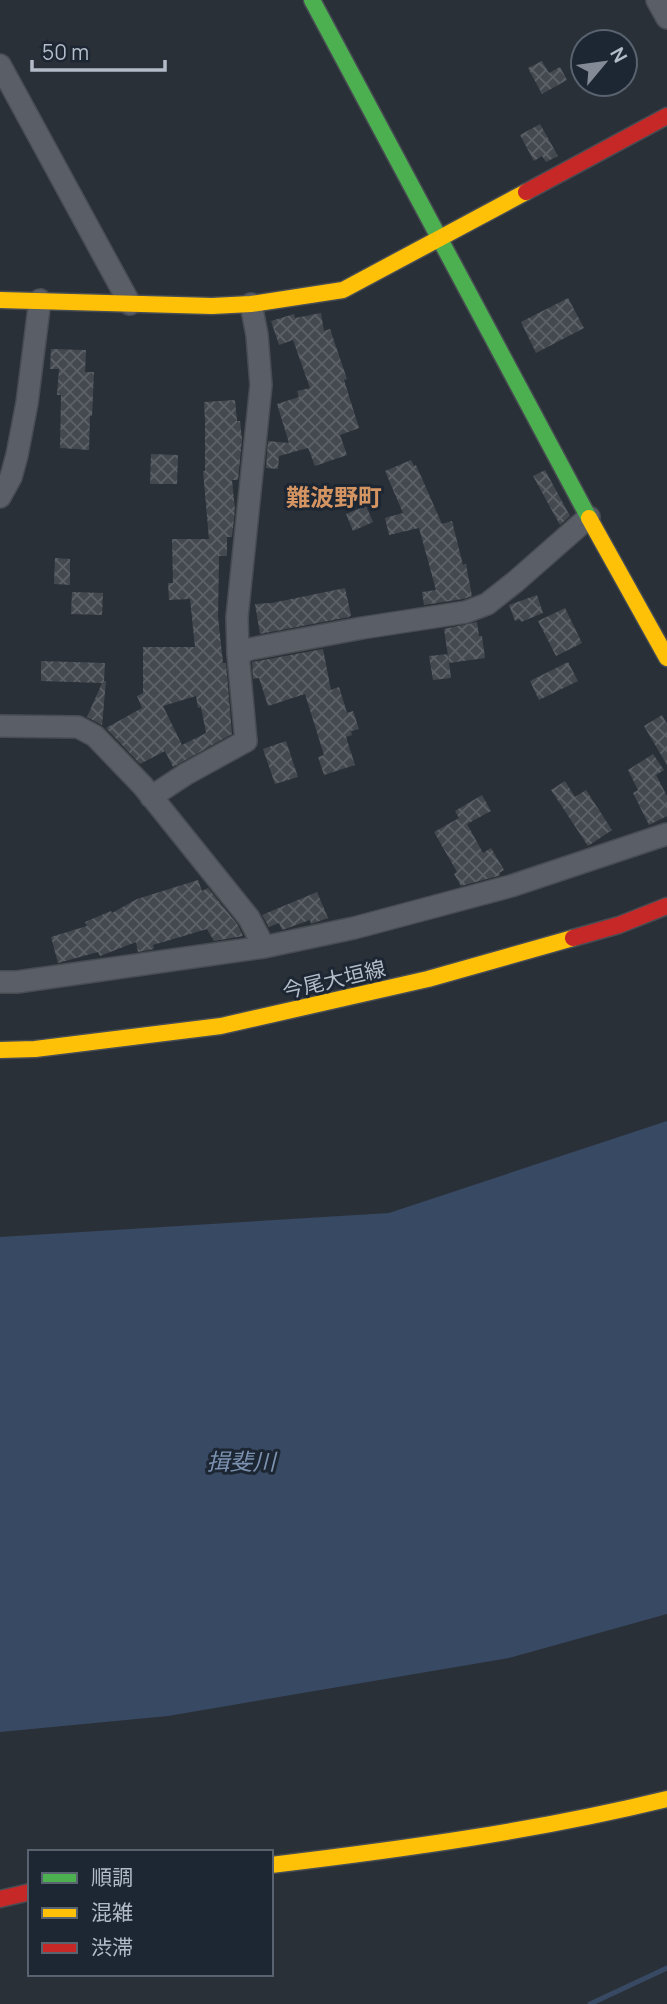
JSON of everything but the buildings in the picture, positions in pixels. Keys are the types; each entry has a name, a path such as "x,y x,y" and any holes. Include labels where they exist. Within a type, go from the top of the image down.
{"street":[{"path":"312,0 667,658"},
{"path":"657,0 667,18"},
{"path":"0,65 130,304"},
{"path":"0,300 212,306 250,304 343,290 667,117"},
{"path":"0,497 11,477 17,455 27,403 40,300"},
{"path":"151,797 246,741 237,617 261,385 257,335 250,304"},
{"path":"238,654 250,649 349,630 466,612 487,604 589,517"},
{"path":"0,726 78,727 94,736 151,797 249,918 264,947"},
{"path":"0,982 18,982 264,947 354,928 511,886 667,834"},
{"name":"今尾大垣線","path":"0,1050 35,1049 221,1026 334,1002 428,979 619,925 667,906"},
{"path":"273,1865 402,1850 515,1832 667,1799"},
{"path":"0,1899 28,1892"}],"water":[{"name":"揖斐川","path":"667,1121 667,1614 509,1658 168,1716 0,1732 0,1237 389,1213"}],"waterway":[{"path":"590,2004 667,1968"}],"traffic: fast":[{"path":"312,0 589,518"}],"traffic: slow":[{"path":"0,300 212,306 251,304 343,290 526,192"},
{"path":"589,518 667,658"},
{"path":"0,1050 35,1049 221,1026 428,979 573,938"},
{"path":"273,1865 470,1838 569,1821 667,1799"}],"traffic: jam":[{"path":"526,192 667,116"},
{"path":"573,938 619,925 667,906"},
{"path":"0,1899 28,1892"}],"district":[{"name":"難波野町","path":"334,498"}]}
